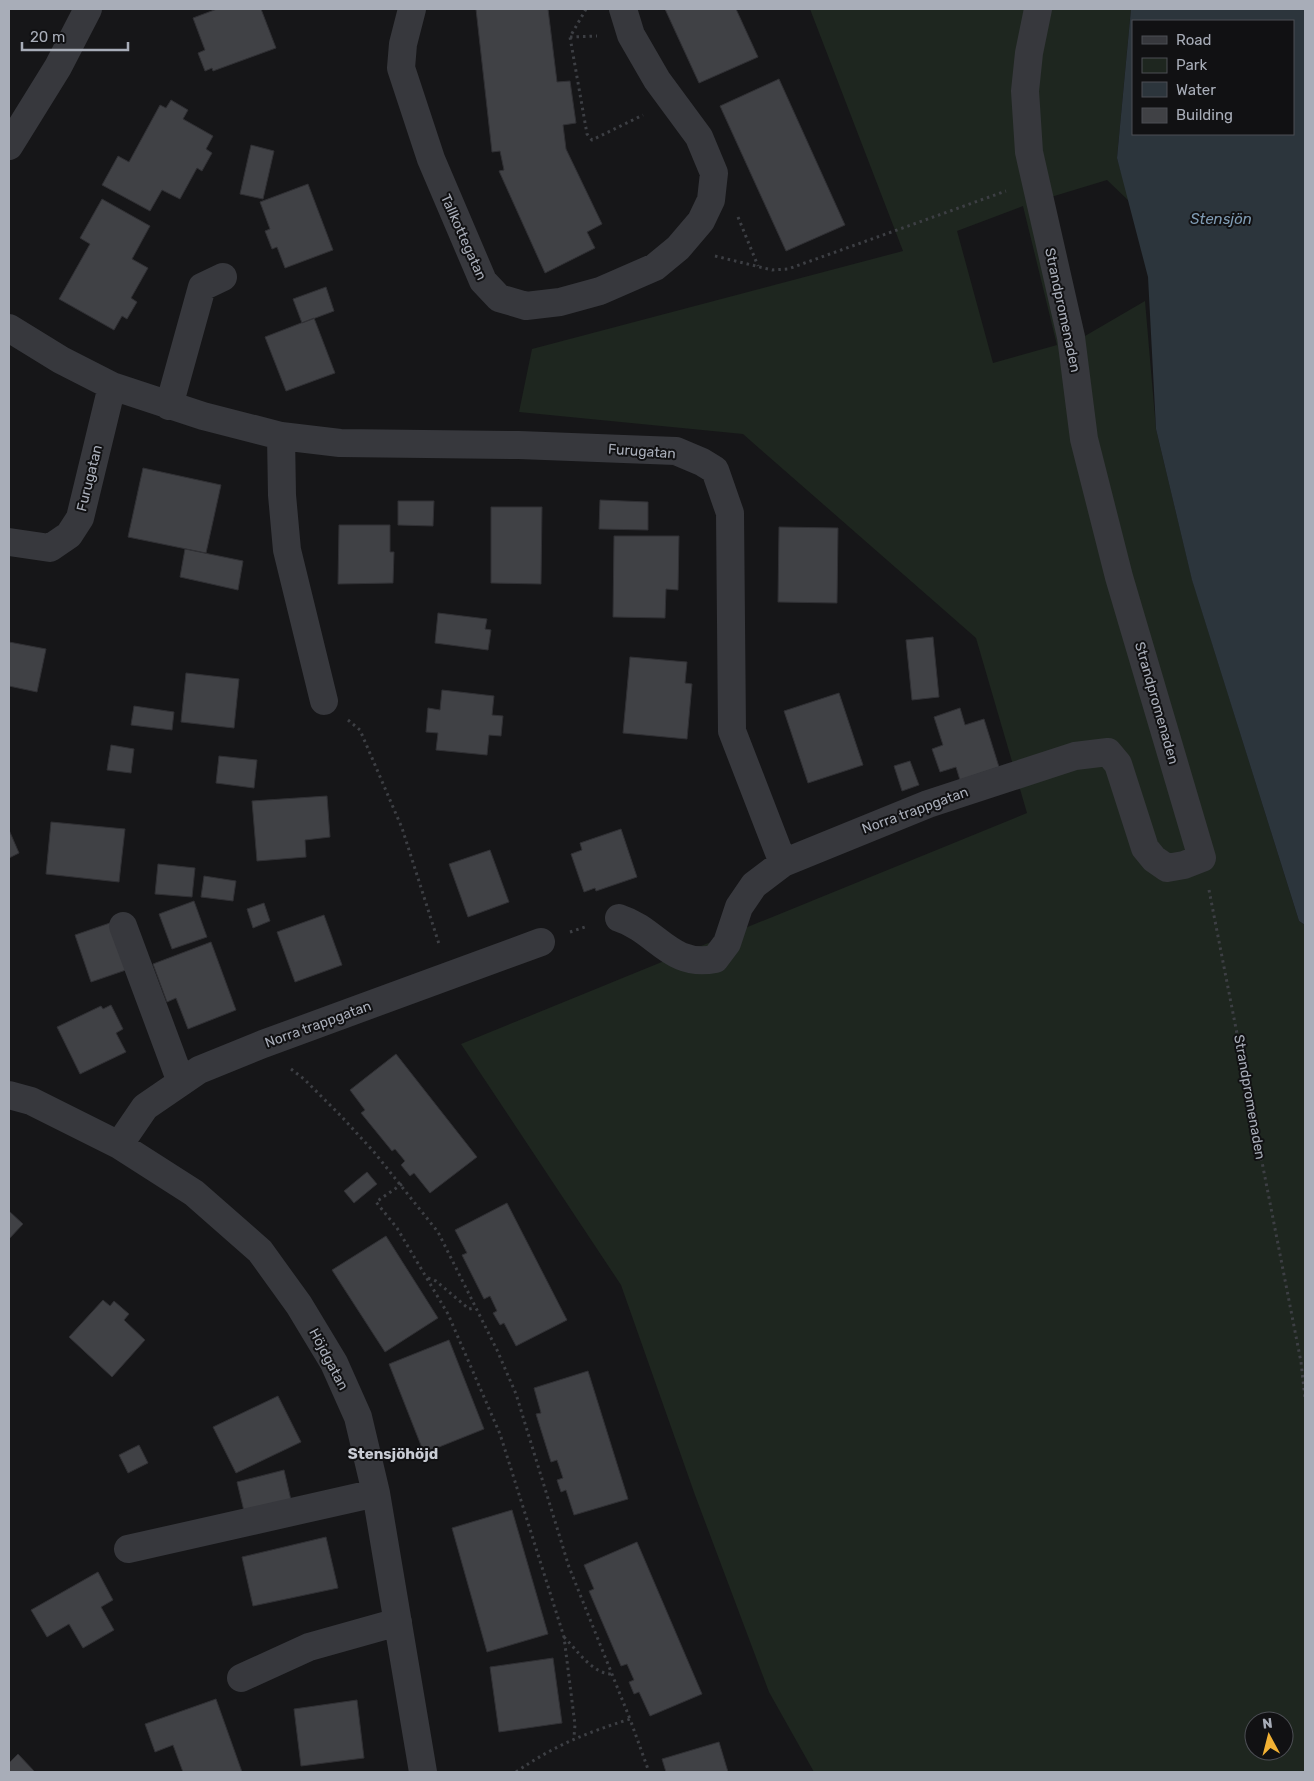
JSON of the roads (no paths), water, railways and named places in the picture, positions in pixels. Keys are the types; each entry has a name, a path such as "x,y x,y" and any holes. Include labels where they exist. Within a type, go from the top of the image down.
{"street":[{"path":"9,146 58,67 88,9"},
{"name":"Tallkottegatan","path":"412,9 403,44 401,68 431,159 483,281 499,298 526,306 560,302 592,294 655,267 678,248 701,220 711,200 714,172 699,138 671,102 631,34 623,9"},
{"name":"Strandpromenaden","path":"1038,9 1029,53 1026,91 1029,152 1071,336 1084,439 1119,576 1202,858"},
{"path":"169,406 202,287 223,278"},
{"name":"Furugatan","path":"9,328 61,360 112,386 169,406 281,436 340,443 519,445 676,451 702,462 714,470 730,513 732,731 784,862"},
{"name":"Furugatan","path":"9,542 50,548 70,534 80,518 112,386"},
{"path":"281,436 282,495 287,550 324,701"},
{"name":"Norra trappgatan","path":"619,918 632,922 661,946 682,958 700,962 715,959 727,943 739,907 754,885 784,862 928,804 1075,756 1098,752 1108,752 1118,764 1145,848 1154,859 1167,868 1184,865 1202,858"},
{"path":"123,926 181,1082"},
{"name":"Norra trappgatan","path":"120,1145 145,1107 199,1070 264,1044 541,942"},
{"name":"Höjdgatan","path":"9,1096 31,1101 120,1145 194,1193 260,1251 299,1305 334,1362 358,1417 376,1492 422,1772"},
{"path":"128,1549 376,1492"},
{"path":"240,1678 309,1647 398,1622"}],"water":[{"name":"Stensjön","path":"1131,9 1305,9 1305,925 1299,921 1192,580 1156,429 1148,277 1117,158"}],"district":[{"name":"Stensjöhöjd","path":"393,1454"}]}
